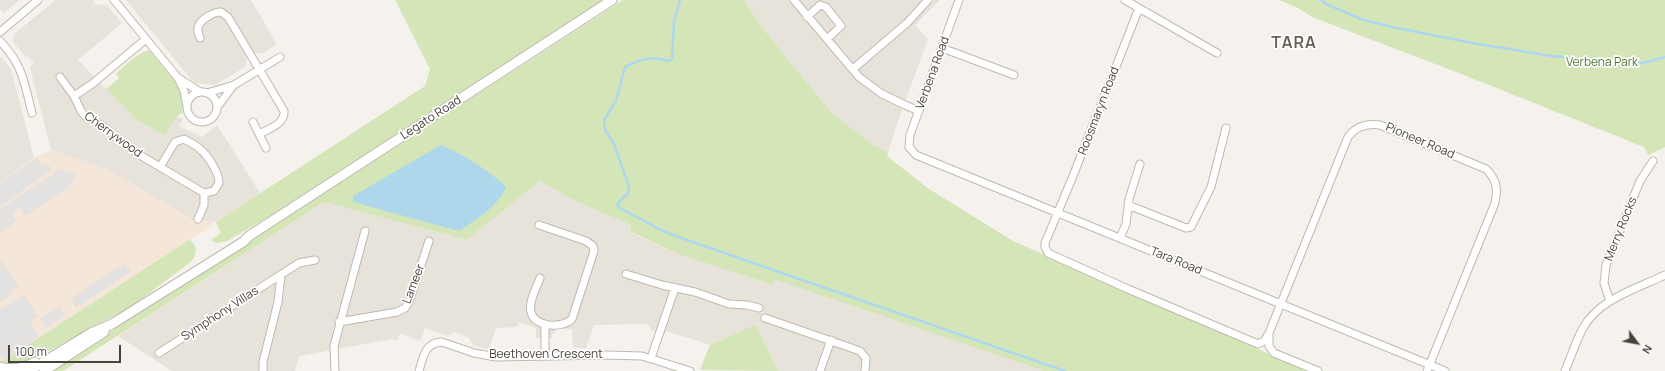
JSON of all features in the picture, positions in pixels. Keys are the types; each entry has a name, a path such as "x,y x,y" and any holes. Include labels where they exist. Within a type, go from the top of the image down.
{"street":[{"path":"0,32 38,0"},
{"path":"114,0 178,78 184,91 188,111 192,118 196,121 205,122 213,118 216,115 218,106 234,85"},
{"name":"Legato Road","path":"29,371 97,330 112,324 243,242 249,236 612,0"},
{"path":"794,0 853,69 870,85 882,94 919,111"},
{"path":"853,69 907,23 928,0"},
{"name":"Verbena Road","path":"909,147 910,135 959,0"},
{"path":"1126,0 1217,53"},
{"path":"807,17 820,5 826,6 841,26 827,39"},
{"name":"Roosmaryn Road","path":"1139,8 1045,243 1046,250 1052,255 1254,344 1264,341 1269,333"},
{"path":"200,38 198,30 201,23 212,13 224,13 228,17 285,114 281,122 259,134"},
{"path":"74,96 92,84 146,39"},
{"path":"0,41 13,56 20,69 32,113"},
{"path":"942,48 1014,75"},
{"path":"187,106 193,95 234,85 280,57"},
{"name":"Cherrywood","path":"60,77 74,96 81,112 85,116 104,127 133,150 204,193"},
{"path":"178,78 213,96 218,106"},
{"path":"253,122 266,148"},
{"name":"Pioneer Road","path":"1269,333 1282,304 1348,137 1357,128 1364,125 1380,125 1486,169 1496,181 1497,188 1494,204 1428,368"},
{"path":"1128,204 1186,228 1191,227 1210,187 1226,128"},
{"path":"160,167 175,142 184,139 204,154 219,178 219,182 214,191 204,193 204,205 198,219"},
{"name":"Tara Road","path":"909,147 912,152 922,158 1282,304 1428,368 1446,371"},
{"name":"Merry Rocks","path":"1610,301 1604,283 1606,265 1640,180 1653,161"},
{"path":"1120,238 1126,224 1128,204 1140,164"},
{"path":"539,225 586,241 593,246 594,249 593,257 572,319 562,325 545,324 533,317 530,310 540,278"},
{"path":"335,371 333,351 339,322 365,231"},
{"name":"Lameer","path":"339,322 397,312 405,308 409,302 429,241"},
{"name":"Symphony Villas","path":"159,353 299,263 315,260"},
{"path":"626,274 695,292 729,304 747,305 758,308"},
{"name":"Symphony Villas","path":"263,371 263,362 278,302 281,275"},
{"path":"1565,371 1584,327 1596,312 1610,301 1665,275"},
{"path":"652,358 675,288"},
{"path":"765,318 854,348 863,353 867,362 866,371"},
{"name":"Legato Road","path":"44,371 104,332 112,324"},
{"path":"545,324 545,356"},
{"path":"1269,333 1269,346 1274,353 1318,371"},
{"path":"820,371 830,340"},
{"name":"Beethoven Crescent","path":"418,371 427,349 436,342 442,342 491,357 632,355 652,358 690,371"},
{"path":"0,367 8,370 21,369 60,351"}],"shaded area":[{"path":"0,0 20,0 4,13 0,9"},
{"path":"56,0 94,0 94,4 107,5 122,23 78,60 137,120 165,136 177,116 183,119 179,126 202,137 217,125 260,193 216,222 195,221 108,170 51,150 30,68 34,63 28,56 26,57 13,42 14,34"},
{"path":"126,0 251,0 277,44 262,54 255,52 245,57 247,60 245,67 215,85 194,83"},
{"path":"744,0 940,0 915,25 928,39 888,152 873,145 832,113 761,26"},
{"path":"0,56 11,69 34,158 0,182"},
{"path":"51,150 108,170 195,221 213,222 206,229 3,361 0,360 0,182 34,158"},
{"path":"37,158 42,166 47,163 52,170 0,206 0,183"},
{"path":"57,169 76,174 69,187 26,216 20,208 12,213 17,221 0,232 0,209 56,172"},
{"path":"540,181 573,200 631,225 629,232 678,254 771,285 774,278 1044,371 778,371 757,327 754,325 710,345 666,331 665,335 650,330 650,326 644,324 594,325 586,348 573,348 572,329 557,329 552,335 552,338 536,338 536,328 519,322 517,327 496,328 489,350 473,345 469,338 455,332 448,336 425,328 420,341 400,333 397,341 392,339 299,356 295,371 172,371 118,336 324,202 467,240"},
{"path":"1,260 19,287 0,302 0,261"},
{"path":"125,263 131,272 76,308 71,299"},
{"path":"24,295 38,316 30,322 39,336 3,360 0,356 0,309"},
{"path":"59,306 65,315 46,328 40,319"}],"green space":[{"path":"395,0 603,0 277,212 227,241 216,243 211,240 221,233 216,222 425,86 430,69"},
{"path":"623,0 744,0 761,26 832,113 873,145 888,152 887,156 929,189 1013,241 1308,371 1044,371 774,279 772,285 678,254 629,231 631,225 573,200 540,181 467,240 324,202 63,371 49,371"},
{"name":"Verbena Park","path":"1279,0 1665,0 1665,147 1648,155 1644,147 1464,75 1312,17 1298,8"},
{"path":"149,50 180,88 182,98 182,113 177,116 165,136 137,120 106,89 119,78 116,74 127,64 135,57"},
{"path":"189,240 194,244 196,249 192,261 132,306 27,363 11,366 0,363 0,360 3,361"},
{"path":"754,325 757,327 778,371 700,370 710,345"}],"water":[{"path":"441,145 475,163 506,187 503,194 493,206 461,230 455,230 353,202 353,196"}],"waterway":[{"path":"680,0 674,21 672,59 668,61 662,59 646,59 625,67 616,101 604,120 605,130 614,144 629,187 628,193 618,203 618,207 663,231 684,239 1065,371"},
{"path":"1321,0 1326,4 1361,19 1387,26 1472,43 1552,56 1639,64 1665,57"}],"district":[{"name":"TARA","path":"1294,44"}]}
